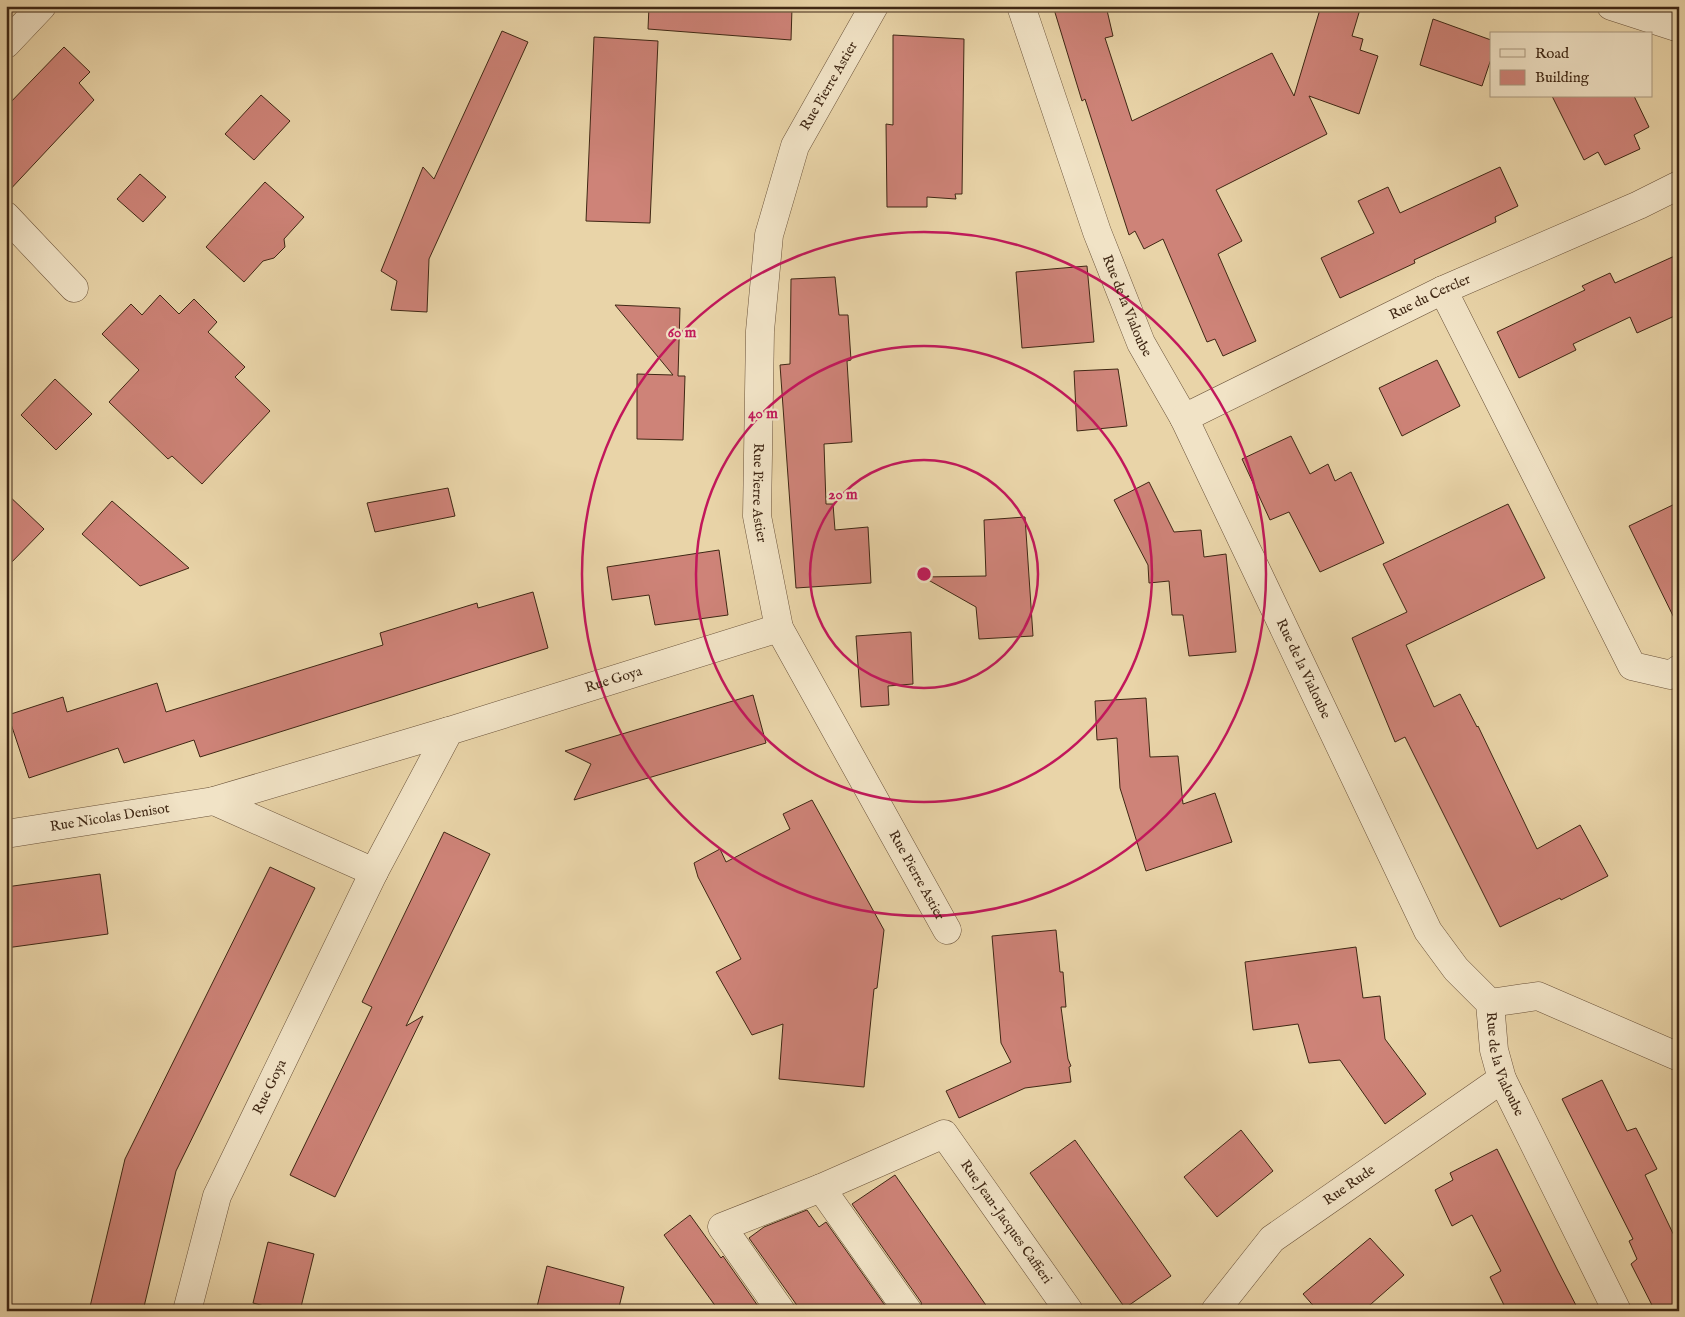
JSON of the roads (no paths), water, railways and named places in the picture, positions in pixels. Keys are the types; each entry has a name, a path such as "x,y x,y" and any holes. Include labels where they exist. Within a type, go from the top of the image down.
{"street":[{"path":"6,44 42,6"},
{"name":"Rue Pierre Astier","path":"874,6 795,146 769,235 760,331 757,516 779,628 947,930"},
{"name":"Rue de la Vialoube","path":"1021,6 1101,241 1141,343 1184,418 1428,930 1456,969 1490,1003 1494,1050 1502,1079 1617,1311"},
{"path":"1611,6 1674,20"},
{"name":"Rue du Cercler","path":"1184,418 1443,290 1639,205 1679,185"},
{"path":"6,216 74,288"},
{"path":"1443,290 1632,666 1671,675 1679,669"},
{"name":"Rue Goya","path":"214,801 449,731 779,628"},
{"name":"Rue Goya","path":"187,1311 217,1196 374,872 449,731"},
{"path":"214,801 374,872"},
{"name":"Rue Nicolas Denisot","path":"6,834 214,801"},
{"path":"1490,1003 1538,996 1679,1057"},
{"name":"Rue Rude","path":"1215,1311 1272,1239 1502,1079"},
{"name":"Rue Jean-Jacques Caffieri","path":"821,1188 944,1134 1069,1311"},
{"path":"781,1311 722,1227 821,1188 908,1311"}]}
